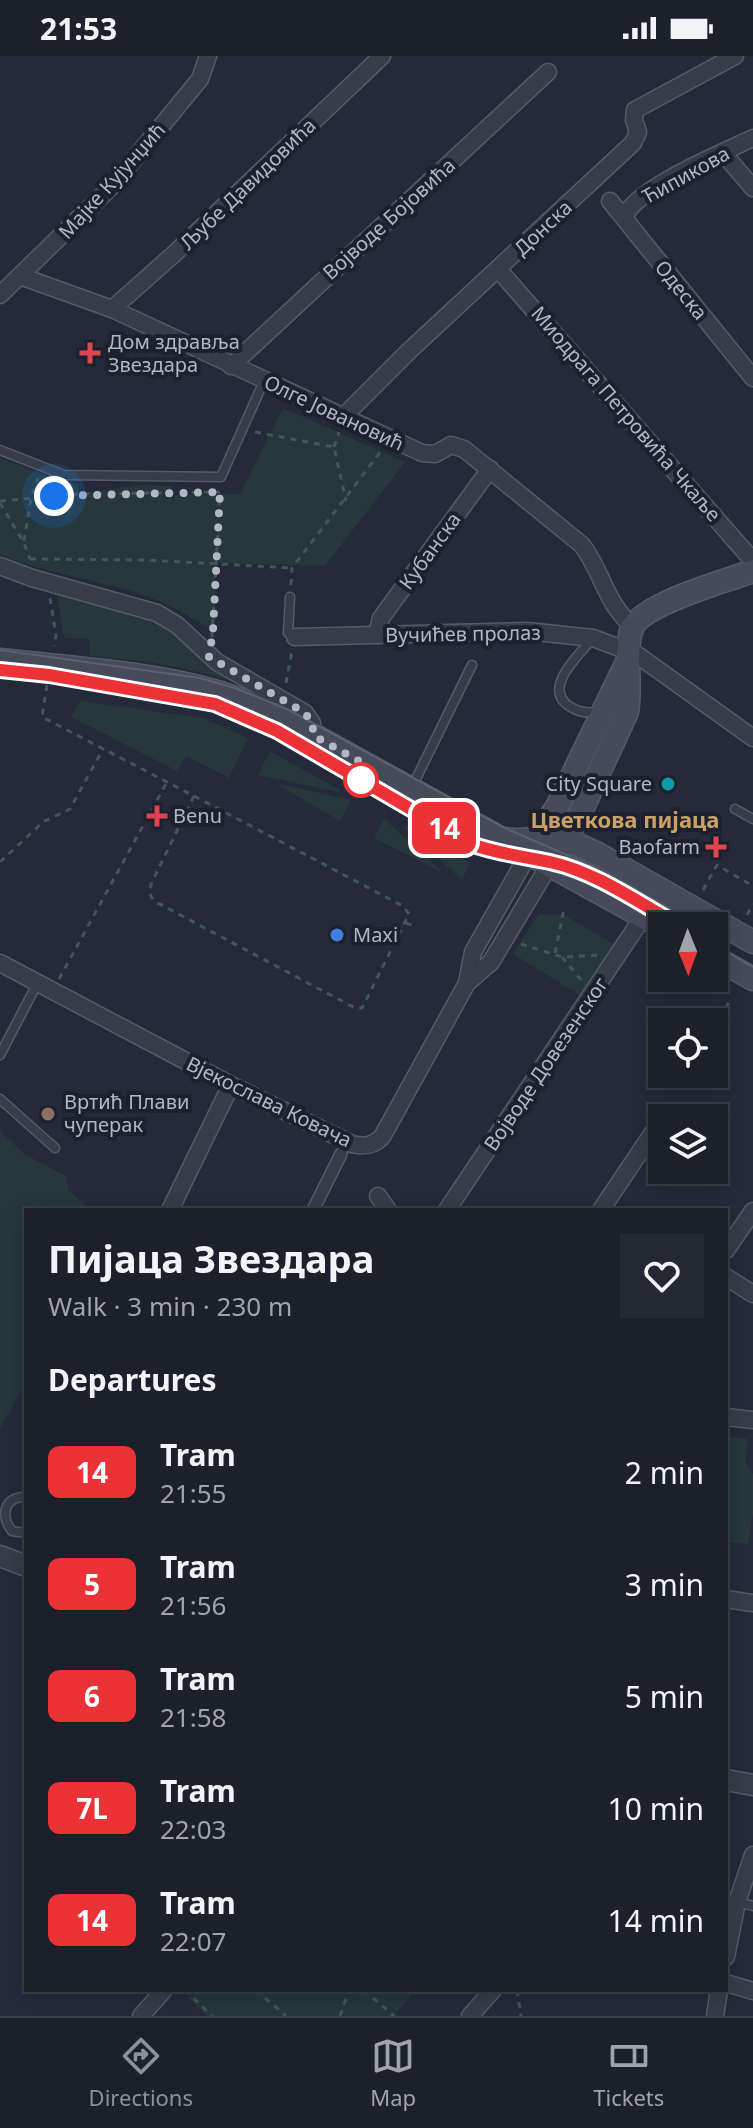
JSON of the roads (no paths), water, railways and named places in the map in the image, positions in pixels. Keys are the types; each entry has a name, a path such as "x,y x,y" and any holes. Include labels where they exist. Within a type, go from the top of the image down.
{"main road":[{"path":"558,852 579,816 627,712 630,695 628,656 633,626 654,608 753,571"},
{"path":"533,846 558,805 628,656"},
{"path":"0,660 205,689 260,708 501,838 558,852 598,854 753,942"},
{"path":"558,852 648,918"},
{"path":"728,965 753,979"}],"street":[{"name":"Мајке Кујунџић","path":"0,295 112,186 200,79 208,56"},
{"name":"Љубе Давидовића","path":"112,309 382,56"},
{"name":"Донска","path":"344,416 409,351 633,143 638,132 635,110 735,56"},
{"name":"Војводе Бојовића","path":"231,366 548,72"},
{"name":"Ћипикова","path":"624,217 631,206 652,190 753,138"},
{"path":"723,153 753,188"},
{"name":"Одеска","path":"610,201 753,378"},
{"name":"Миодрага Петровића Чкаље","path":"498,269 753,561"},
{"name":"Олге Јовановић","path":"20,276 112,309 426,454 435,454 451,445 460,447 582,545 618,612 633,626"},
{"name":"Кубанска","path":"377,635 381,618 490,469"},
{"path":"0,566 157,613 177,625 209,657 283,698 309,718 314,736"},
{"name":"Вучићев пролаз","path":"295,637 527,631 593,638 628,656 753,738"},
{"name":"Вјекослава Ковача","path":"0,963 231,1085 362,1147 376,1143 382,1137 467,983 473,952 533,846"},
{"name":"Вјекослава Ковача","path":"467,983 491,962 558,852"},
{"name":"Војводе Довезенског","path":"448,1208 620,954 648,927"},
{"path":"171,1208 231,1085"},
{"path":"602,1208 648,1140"},
{"path":"314,1208 341,1154"},
{"path":"728,1247 753,1211"},
{"path":"728,1278 753,1294"},
{"path":"728,1417 753,1420"},
{"path":"0,1556 24,1565"},
{"path":"728,1599 753,1603"},
{"path":"728,1780 753,1785"},
{"path":"728,1951 745,1904 753,1855"},
{"path":"728,1984 753,1991"},
{"path":"141,2016 162,1992"},
{"path":"470,2016 491,1992"},
{"path":"715,2016 719,1992"}],"lane":[{"path":"0,450 64,475 221,477 264,381"},
{"path":"290,597 288,633 295,637"},
{"path":"593,638 562,678 559,692 564,702 577,711 591,713 605,710"},
{"path":"411,789 472,665"},
{"path":"735,809 753,819"},
{"path":"0,1055 45,987"},
{"path":"0,1099 55,1148"},
{"path":"24,1497 8,1501 2,1513 3,1520 12,1531 24,1533"}],"tram line":[{"path":"0,650 200,678 235,688 289,710 505,828 594,867 675,912"},
{"path":"0,670 49,675 215,704 277,731 471,844 496,853 551,862 585,874"},
{"name":"14","path":"0,670 49,675 215,704 277,731 471,844 496,853 551,862 586,874 655,912"},
{"path":"728,953 753,967"}],"place":[{"name":"Дом здравља Звездара","path":"90,353"},
{"name":"City Square","path":"668,784"},
{"name":"Benu","path":"157,816"},
{"name":"Baofarm","path":"716,847"},
{"name":"Maxi","path":"337,935"},
{"name":"Вртић Плави чуперак","path":"48,1114"}],"district":[{"name":"Цветкова пијаца","path":"625,820"}]}
